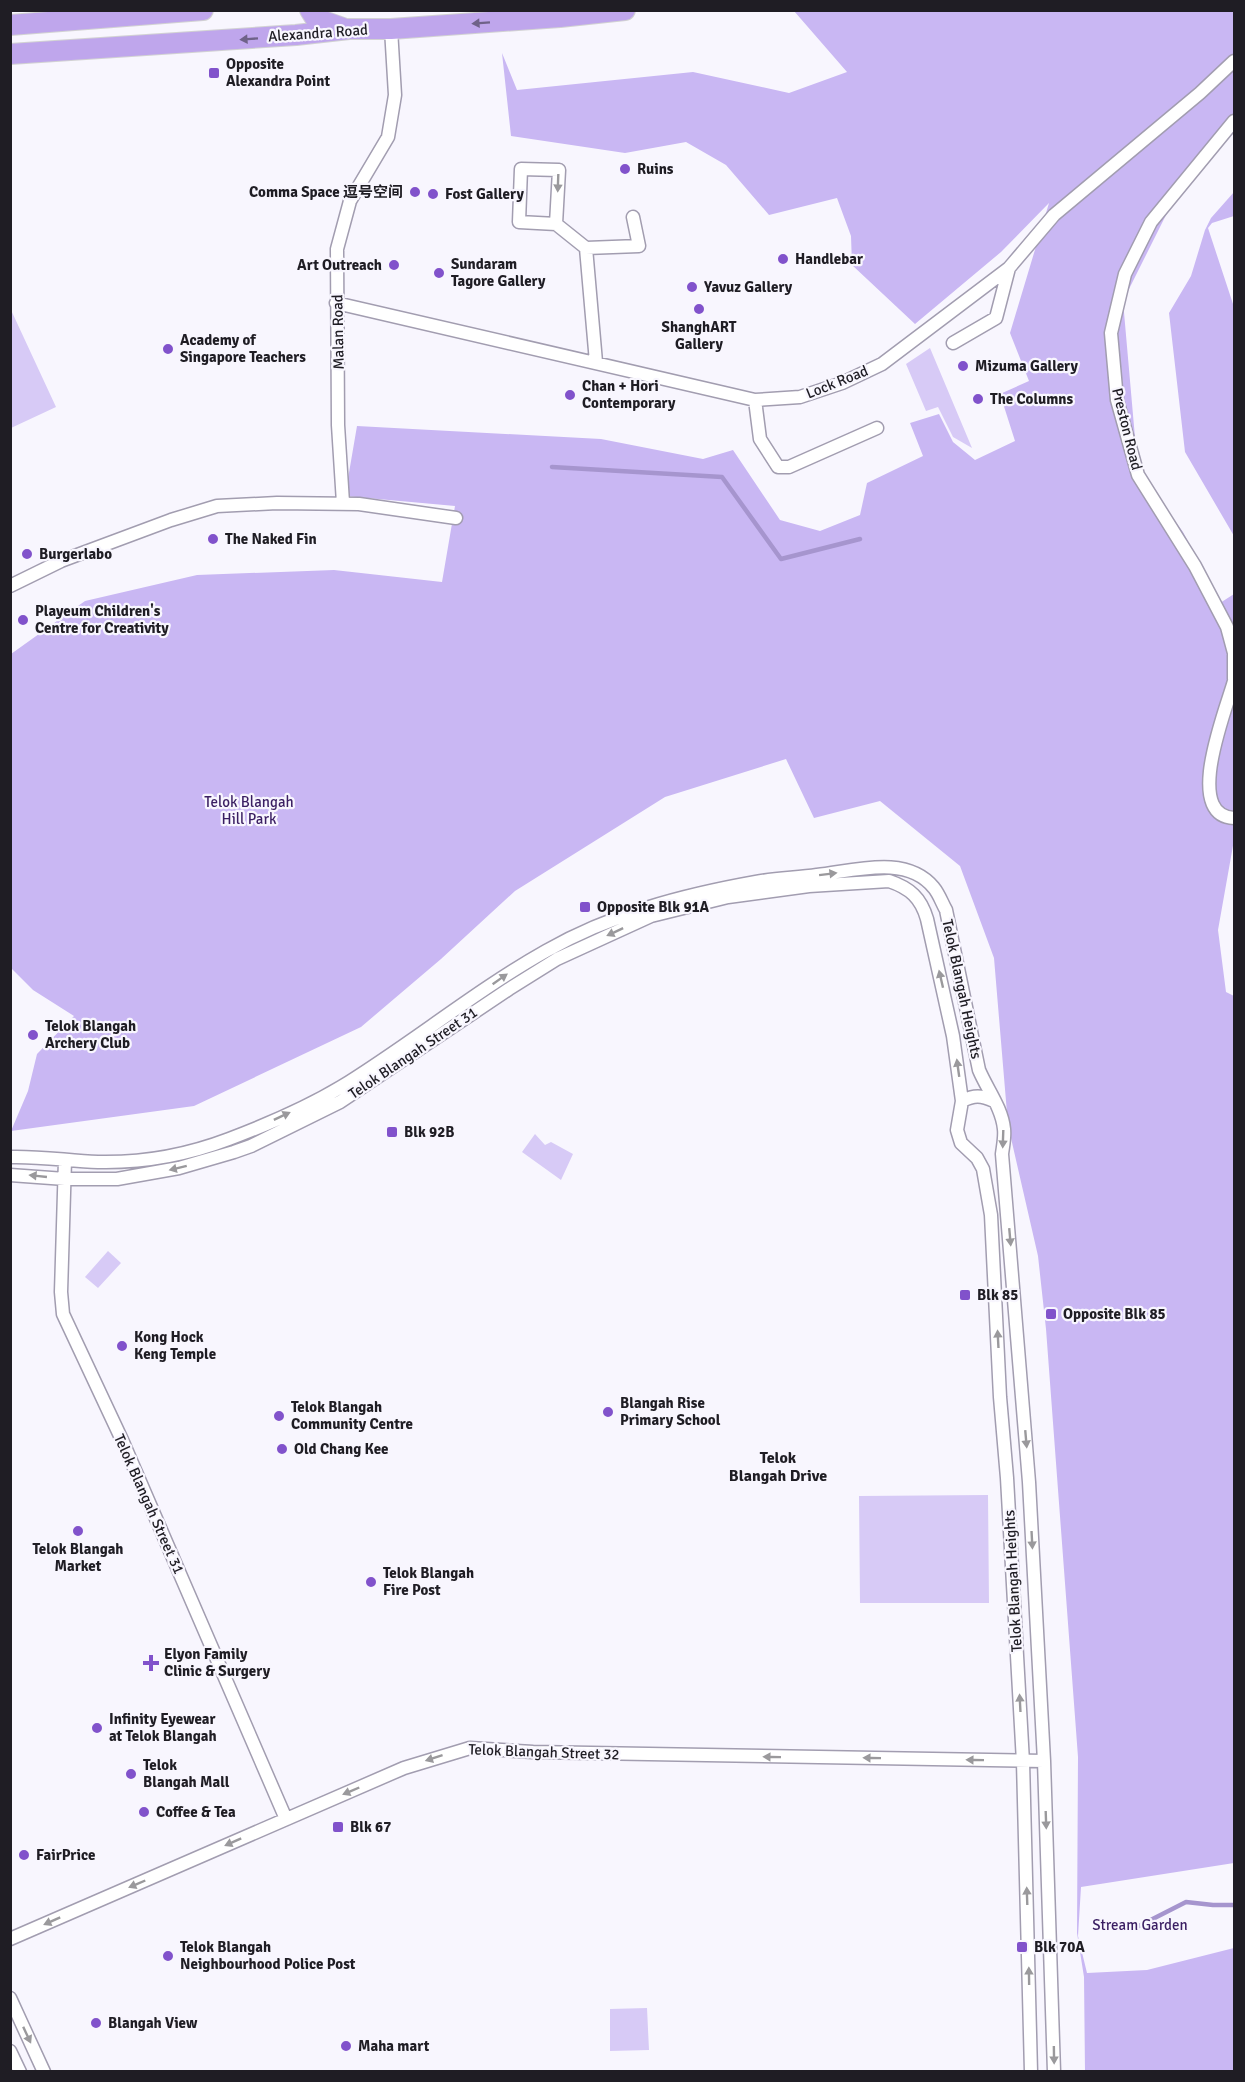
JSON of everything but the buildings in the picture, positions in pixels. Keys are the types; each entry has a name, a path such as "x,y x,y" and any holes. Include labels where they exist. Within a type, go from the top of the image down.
{"main road":[{"path":"10,25 203,10"},
{"path":"309,10 315,18 349,29"},
{"name":"Alexandra Road","path":"10,54 285,36 349,29 391,29 560,17 625,10"}],"street":[{"name":"Malan Road","path":"343,503 338,424 337,249 350,201 388,136 394,95 391,29"},
{"name":"Lock Road","path":"336,303 755,400 800,397 842,383 882,364 1009,267 1054,215 1200,93 1234,61"},
{"name":"Preston Road","path":"1234,121 1151,222 1125,274 1111,333 1117,400 1138,475 1195,566 1227,627 1234,653 1234,680 1214,743 1209,790 1216,809 1223,816 1234,818"},
{"path":"556,224 558,170 521,169 519,222 556,224 586,248 639,246 633,217"},
{"path":"586,248 596,362"},
{"path":"953,343 996,318 1009,267"},
{"path":"755,400 760,439 778,467 789,467 877,428"},
{"path":"10,586 61,561 171,520 217,506 277,502 343,503 456,518"},
{"name":"Telok Blangah Heights","path":"750,889 891,866 915,872 934,888 946,910 980,1070 1000,1114 1004,1130 1002,1154 1029,1482 1044,1761 1054,2072"},
{"name":"Telok Blangah Heights","path":"750,889 889,881 908,889 918,897 927,919 953,1036 962,1101 957,1130 961,1143 977,1158 983,1169 992,1215 1000,1397 1008,1490 1023,1762 1031,2072"},
{"name":"Telok Blangah Street 31","path":"10,1157 100,1162 158,1158 183,1154 229,1139 338,1089 513,970 578,935 658,904 707,891 750,889"},
{"name":"Telok Blangah Street 31","path":"10,1175 65,1179 117,1179 179,1168 250,1146 340,1102 557,959 651,916 750,889"},
{"path":"962,1101 971,1096 982,1096 994,1101"},
{"name":"Telok Blangah Street 31","path":"65,1160 61,1292 63,1314 122,1440 286,1819"},
{"name":"Telok Blangah Street 32","path":"10,1939 404,1768 470,1748 533,1752 1044,1761"},
{"path":"10,1998 44,2072"},
{"path":"10,2051 20,2072"}],"shaded area":[{"path":"11,310 56,407 10,428"},
{"path":"930,348 972,448 953,437 938,407 926,411 906,364"},
{"path":"535,1134 545,1145 551,1142 573,1154 561,1180 522,1152"},
{"path":"108,1251 121,1263 98,1288 85,1277"},
{"path":"988,1495 989,1603 860,1603 859,1496"},
{"path":"647,2008 649,2050 610,2051 610,2009"}],"green space":[{"name":"Telok Blangah Hill Park","path":"794,11 1234,11 1234,130 1170,207 1123,301 1136,449 1144,479 1183,532 1220,603 1234,594 1234,840 1218,930 1226,992 1234,996 1234,1863 1081,1887 1078,1936 1087,1973 1147,1970 1234,1948 1234,2071 1085,2071 1084,1977 1077,1933 1078,1757 1046,1329 1038,1256 1008,1125 994,958 960,866 880,801 814,818 786,759 665,797 515,891 441,959 361,1027 194,1106 11,1131 28,1091 37,1054 74,1016 33,990 11,968 11,654 85,601 197,575 334,570 442,582 455,506 345,496 357,426 601,439 703,459 733,450 780,520 820,531 860,515 867,483 923,456 910,423 939,414 953,442 975,460 1015,441 1000,394 1029,381 1010,333 1049,203 1001,252 915,324 852,265 851,236 837,198 769,215 726,165 686,142 625,153 511,136 502,53 517,90 693,72 789,93 847,72"},
{"path":"1234,192 1234,216 1212,223 1208,228 1234,307 1234,536 1185,452 1169,313 1191,276 1211,218"}],"waterway":[{"path":"552,467 722,477 781,559 860,539"},
{"path":"1133,1929 1186,1902 1234,1905"}],"place":[{"name":"Opposite Alexandra Point","path":"214,73"},
{"name":"Ruins","path":"625,169"},
{"name":"Comma Space 逗号空间","path":"415,192"},
{"name":"Fost Gallery","path":"433,194"},
{"name":"Handlebar","path":"783,259"},
{"name":"Art Outreach","path":"394,265"},
{"name":"Sundaram Tagore Gallery","path":"439,273"},
{"name":"Yavuz Gallery","path":"692,287"},
{"name":"ShanghART Gallery","path":"699,309"},
{"name":"Academy of Singapore Teachers","path":"168,349"},
{"name":"Mizuma Gallery","path":"963,366"},
{"name":"Chan + Hori Contemporary","path":"570,395"},
{"name":"The Columns","path":"978,399"},
{"name":"The Naked Fin","path":"213,539"},
{"name":"Burgerlabo","path":"27,554"},
{"name":"Playeum Children's Centre for Creativity","path":"23,620"},
{"name":"Opposite Blk 91A","path":"585,907"},
{"name":"Telok Blangah Archery Club","path":"33,1035"},
{"name":"Blk 92B","path":"392,1132"},
{"name":"Blk 85","path":"965,1295"},
{"name":"Opposite Blk 85","path":"1051,1314"},
{"name":"Kong Hock Keng Temple","path":"122,1346"},
{"name":"Blangah Rise Primary School","path":"608,1412"},
{"name":"Telok Blangah Community Centre","path":"279,1416"},
{"name":"Old Chang Kee","path":"282,1449"},
{"name":"Telok Blangah Market","path":"78,1531"},
{"name":"Telok Blangah Fire Post","path":"371,1582"},
{"name":"Elyon Family Clinic & Surgery","path":"151,1663"},
{"name":"Infinity Eyewear at Telok Blangah","path":"97,1728"},
{"name":"Telok Blangah Mall","path":"131,1774"},
{"name":"Coffee & Tea","path":"144,1812"},
{"name":"Blk 67","path":"338,1827"},
{"name":"FairPrice","path":"24,1855"},
{"name":"Blk 70A","path":"1022,1947"},
{"name":"Telok Blangah Neighbourhood Police Post","path":"168,1956"},
{"name":"Blangah View","path":"96,2023"},
{"name":"Maha mart","path":"346,2046"}],"district":[{"name":"Telok Blangah Drive","path":"778,1467"}],"park label":[{"name":"Stream Garden","path":"1140,1925"}]}
